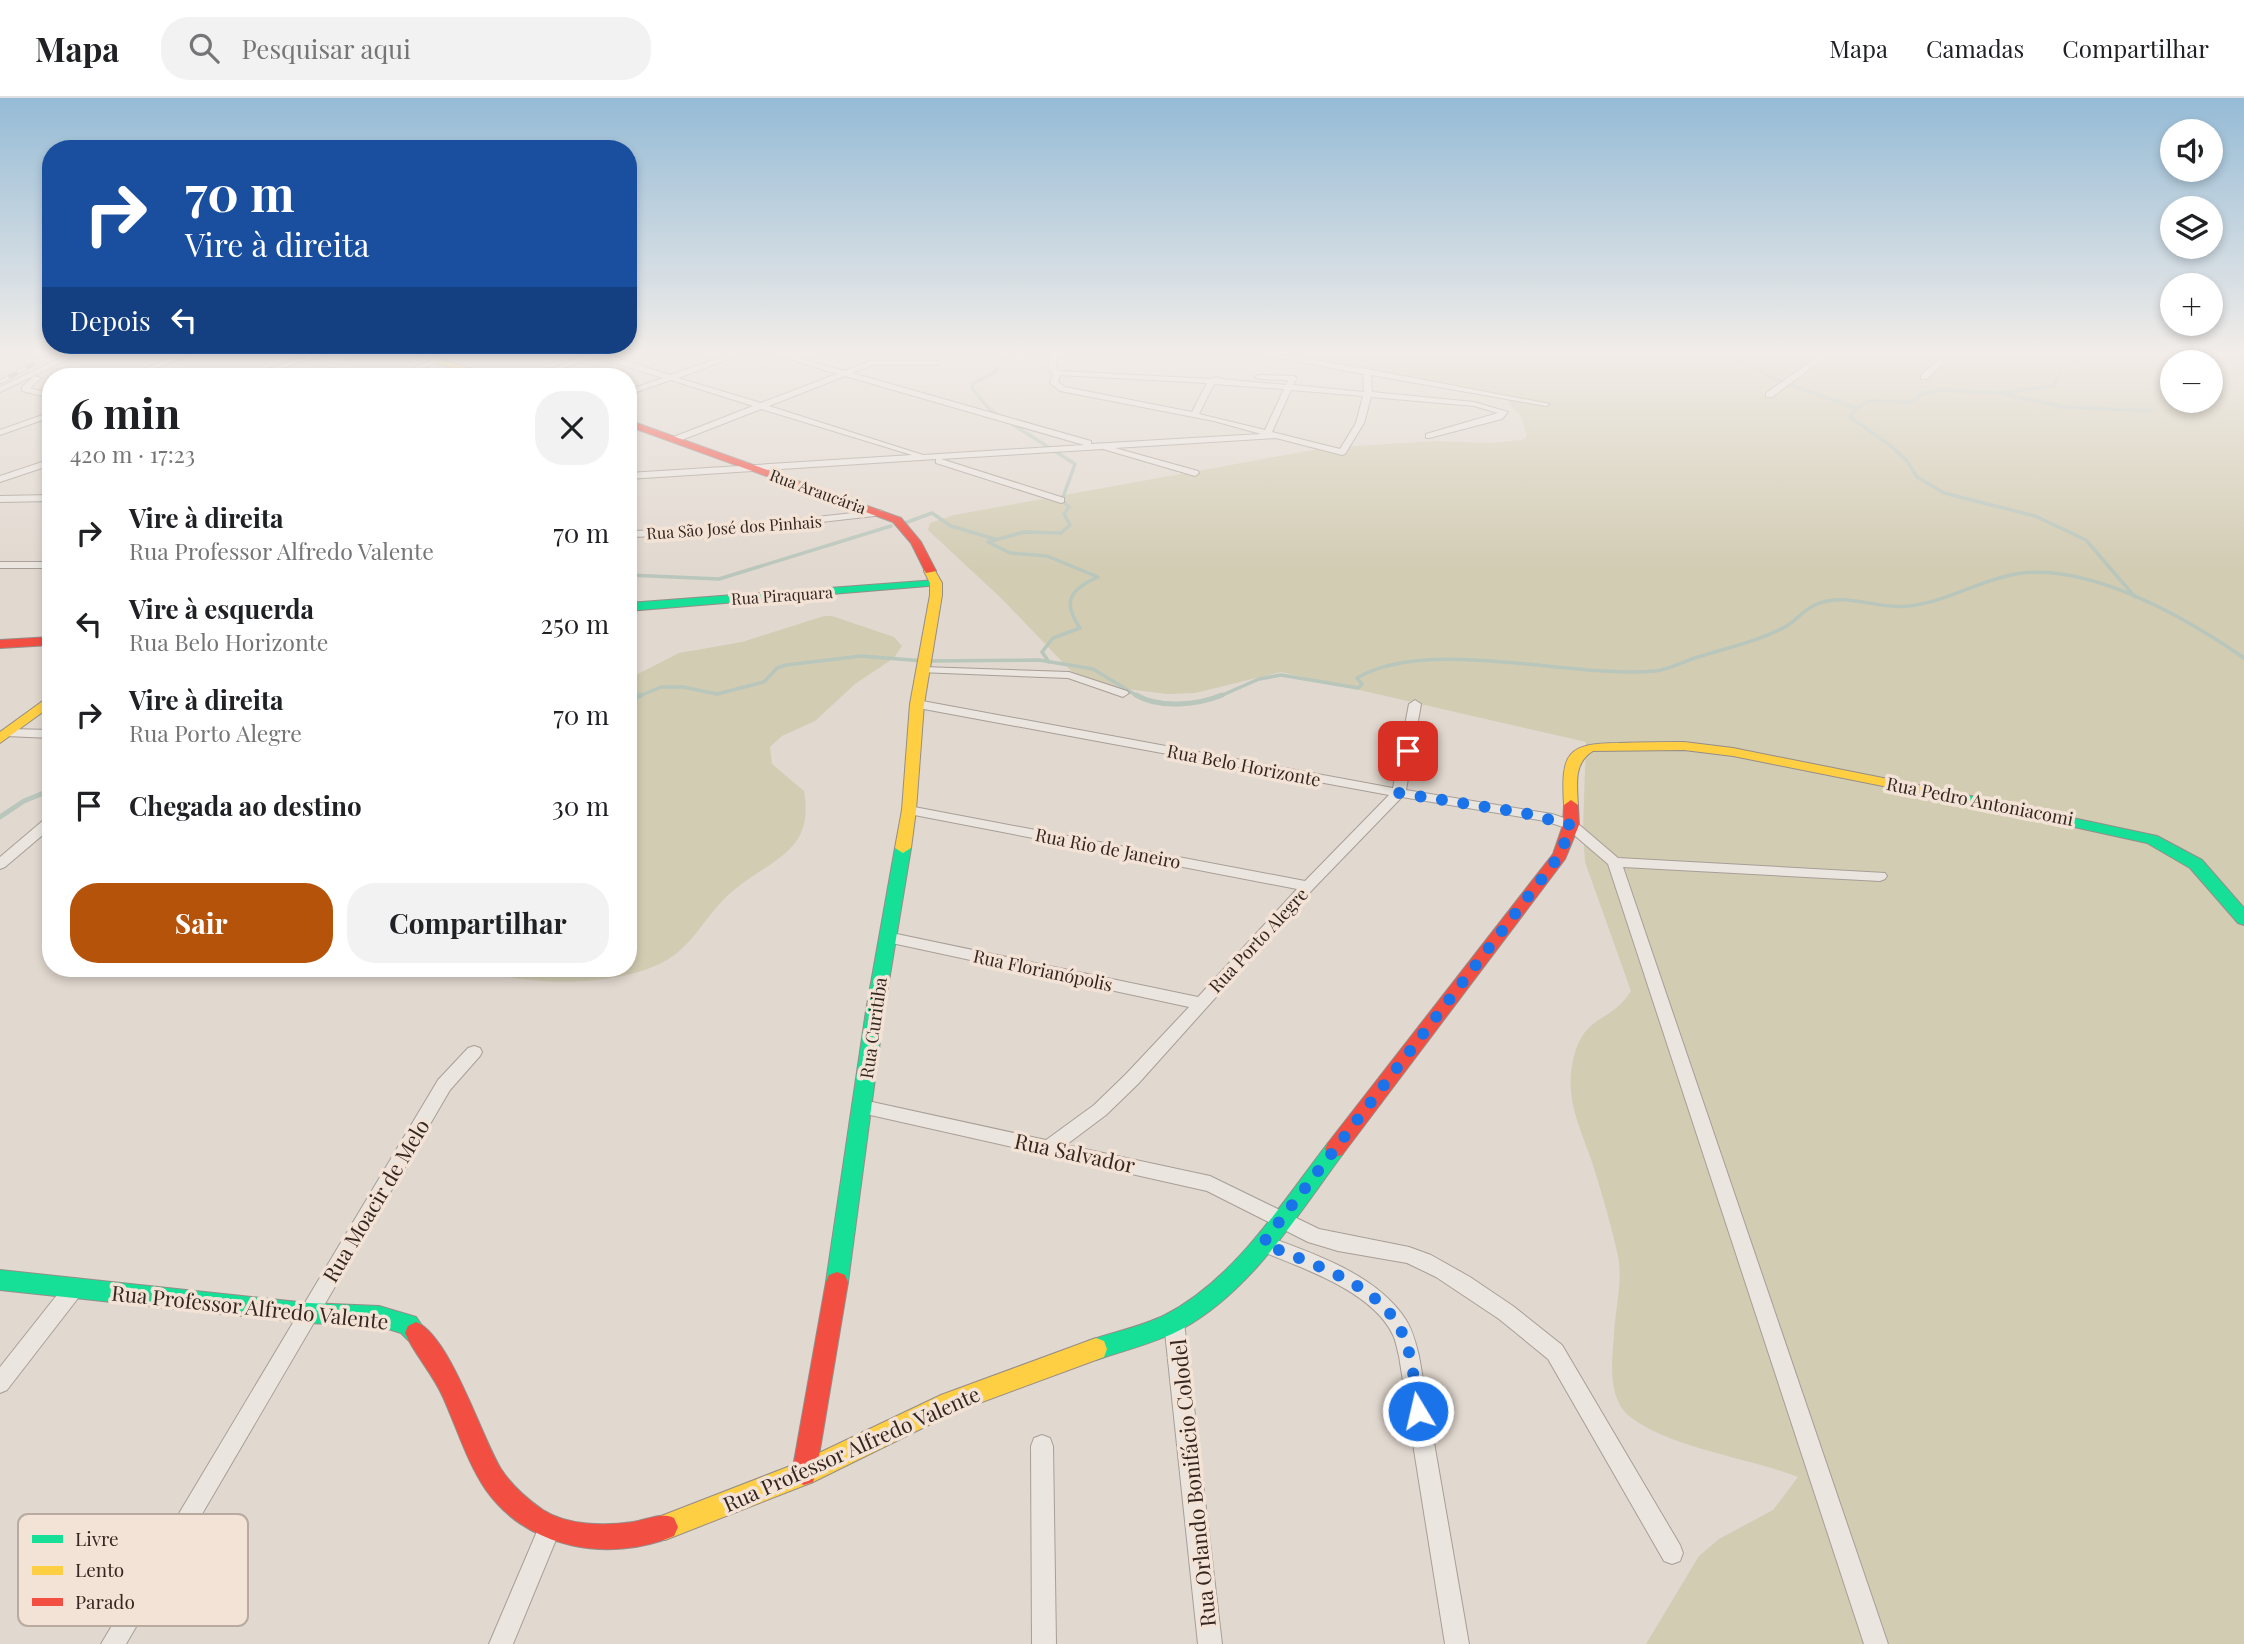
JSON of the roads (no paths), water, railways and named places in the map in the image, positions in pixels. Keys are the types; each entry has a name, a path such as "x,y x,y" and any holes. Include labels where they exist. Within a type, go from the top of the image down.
{"street":[{"path":"0,433 21,425"},
{"path":"674,440 711,425"},
{"path":"825,425 1061,500"},
{"path":"1026,425 1195,473"},
{"path":"1238,425 1342,452 1360,425"},
{"path":"1272,433 1275,425"},
{"path":"1429,436 1469,425"},
{"name":"Rua Araucária","path":"637,427 897,520 916,542 936,583"},
{"path":"637,475 930,458 1272,433"},
{"path":"0,479 42,465"},
{"path":"0,499 42,498"},
{"name":"Rua São José dos Pinhais","path":"637,534 708,532 880,513"},
{"path":"0,565 42,565"},
{"name":"Rua Piraquara","path":"637,606 936,583"},
{"name":"Rua Curitiba","path":"804,1473 909,810 917,704 936,583"},
{"path":"0,643 42,641"},
{"path":"923,670 1069,675 1123,693"},
{"name":"Rua Belo Horizonte","path":"917,704 1399,793 1524,813 1571,825"},
{"path":"1399,793 1415,704"},
{"path":"5,736 42,706"},
{"path":"5,736 42,734"},
{"name":"Rua Pedro Antoniacomi","path":"1571,825 1570,765 1578,753 1590,747 1614,745 1684,746 1793,763 2151,838 2185,852 2202,868 2244,919"},
{"name":"Rua Porto Alegre","path":"1050,1147 1116,1094 1308,886 1399,793"},
{"name":"Rua Rio de Janeiro","path":"909,810 1308,886"},
{"path":"1571,825 1614,862 1876,1644"},
{"name":"Rua Professor Alfredo Valente","path":"0,1280 308,1313 379,1316 408,1324 435,1353 480,1457 506,1500 549,1530 595,1538 656,1530 804,1473 950,1403 1022,1374 1174,1322 1215,1292 1263,1243 1560,855 1571,825"},
{"path":"0,864 42,829"},
{"path":"1614,862 1880,876"},
{"name":"Rua Florianópolis","path":"887,937 1199,1003"},
{"name":"Rua Moacir de Melo","path":"190,1514 444,1085 474,1052"},
{"name":"Rua Salvador","path":"863,1107 1210,1184 1316,1236 1409,1255 1434,1266 1539,1337 1555,1352 1672,1553"},
{"path":"1263,1243 1358,1286 1383,1305 1400,1328 1409,1356 1457,1644"},
{"path":"0,1383 75,1287"},
{"name":"Rua Orlando Bonifácio Colodel","path":"1174,1322 1210,1644"},
{"path":"1042,1446 1044,1644"},
{"path":"501,1644 549,1530"},
{"name":"Rua Moacir de Melo","path":"113,1644 124,1626"}],"waterway":[{"path":"1014,425 1075,464 1062,500 1069,507 1064,514 1070,525 1061,533 1024,532 988,542 1010,553 1047,556 1098,577 1075,591 1070,603 1074,619 1080,628 1053,638 1042,652 1049,662"},
{"path":"1862,425 1891,446 1907,461 1917,477 1944,493 2035,516 2086,540 2134,596"},
{"path":"905,523 932,513 951,526 995,539"},
{"path":"637,575 719,579 891,526"},
{"path":"1218,697 1259,679 1281,675 1358,688 1362,684 1357,678 1387,666 1422,660 1461,659 1621,672 1660,670 1763,637 1789,625 1811,607 1827,601 1850,600 1897,607 1923,604 2015,574 2044,572 2074,576 2134,596"},
{"path":"2134,596 2194,626 2244,658"},
{"path":"637,697 661,687 683,687 717,694 764,682 777,668 786,665 861,656 924,661 1049,662"},
{"path":"1049,662 1093,669 1139,697"},
{"path":"637,697 641,695"},
{"path":"1136,695 1167,704 1202,701 1222,695"},
{"path":"0,817 24,801 42,794"}]}
